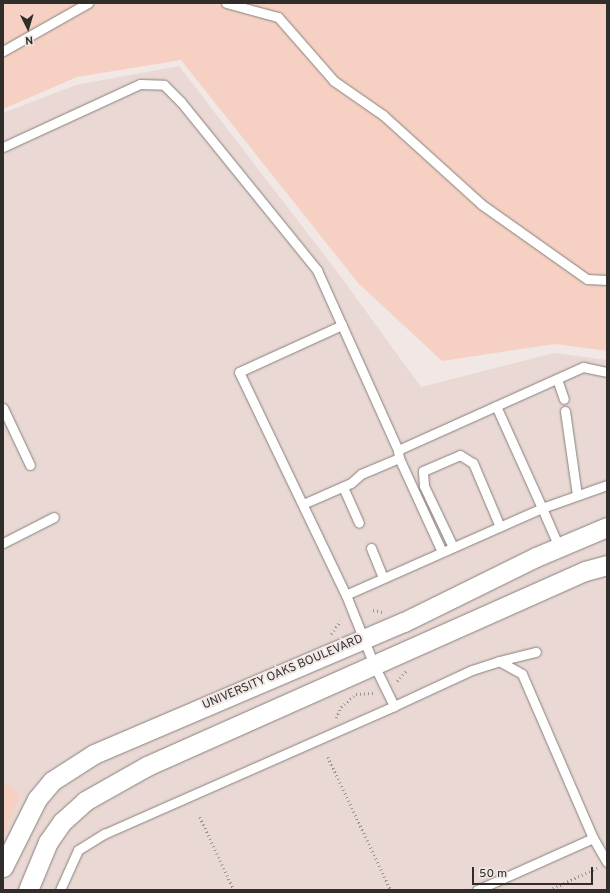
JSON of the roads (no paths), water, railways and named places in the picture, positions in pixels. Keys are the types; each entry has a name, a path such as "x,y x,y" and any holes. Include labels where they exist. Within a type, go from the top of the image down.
{"street":[{"name":"UNIVERSITY OAKS BOULEVARD","path":"3,867 37,799 52,782 94,754 364,639 607,526"},
{"path":"28,890 48,842 62,822 85,801 147,766 584,571 607,565"}],"lane":[{"path":"3,51 88,3"},
{"path":"226,3 278,17 334,82 383,115 481,204 587,279 607,280"},
{"path":"3,147 140,84 164,85 182,102 317,270 442,552"},
{"path":"342,325 240,372 346,595 374,665 394,706"},
{"path":"303,504 343,486 361,474 399,454 496,406 583,367 607,372"},
{"path":"557,379 564,399"},
{"path":"496,406 559,547"},
{"path":"3,408 30,465"},
{"path":"565,411 577,496"},
{"path":"452,547 424,486 423,471 460,455 473,462 500,526"},
{"path":"346,595 542,508 607,485"},
{"path":"343,486 360,523"},
{"path":"3,544 54,517"},
{"path":"371,548 383,578"},
{"path":"60,890 78,850 104,834 472,670 499,661 536,652"},
{"path":"499,661 522,674 604,864"},
{"path":"478,890 593,838"}]}
